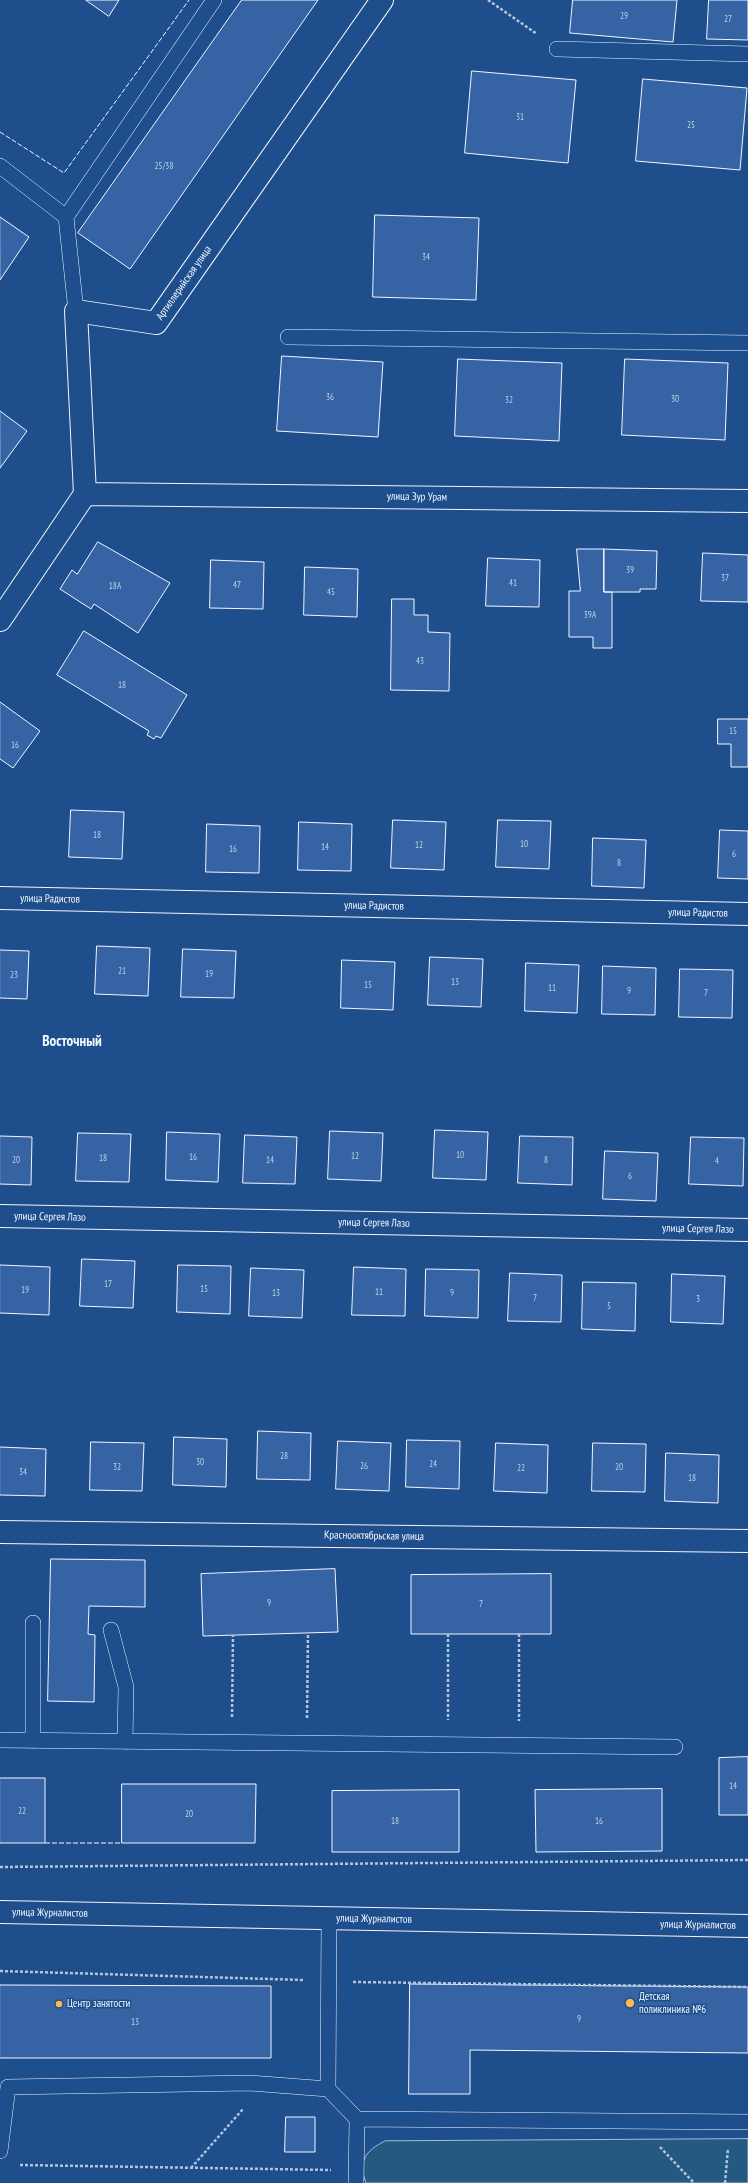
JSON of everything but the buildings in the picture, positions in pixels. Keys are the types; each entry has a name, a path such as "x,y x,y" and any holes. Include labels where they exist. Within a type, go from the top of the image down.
{"street":[{"name":"Артиллерийская улица","path":"76,311 156,323 382,0"},
{"path":"0,620 85,494 76,311"},
{"name":"улица Зур Урам","path":"85,494 748,501"},
{"name":"улица Радистов","path":"0,898 748,914"},
{"name":"улица Сергея Лазо","path":"0,1216 748,1230"},
{"name":"Краснооктябрьская улица","path":"0,1532 748,1540"},
{"name":"улица Журналистов","path":"0,1912 748,1926"}],"lane":[{"path":"76,311 66,217 214,0"},
{"path":"557,49 748,54"},
{"path":"0,166 66,217"},
{"path":"288,337 748,343"},
{"path":"33,1623 33,1741"},
{"path":"111,1630 126,1687 126,1742"},
{"path":"0,1740 675,1747"},
{"path":"328,2089 329,1919"},
{"path":"0,2151 8,2087 250,2083 328,2089 357,2119 356,2177"},
{"path":"357,2119 748,2122"}],"path":[{"path":"488,0 557,49"},
{"path":"307,1743 308,1633"},
{"path":"448,1634 448,1745"},
{"path":"519,1634 519,1745"},
{"path":"231,1743 233,1635"},
{"path":"0,1867 748,1860"},
{"path":"0,1971 329,1982 748,1987"},
{"path":"190,2168 248,2103 250,2083"},
{"path":"635,2121 694,2183"},
{"path":"725,2183 730,2122"},
{"path":"16,2165 190,2168 356,2177"}],"shaded area":[{"path":"748,2139 748,2183 366,2183 363,2169 363,2163 368,2153 385,2141"}],"fence":[{"path":"0,132 64,173 189,0"},
{"path":"45,1843 122,1843"}],"place":[{"name":"Детская поликлиника №6","path":"630,2003"},
{"name":"Центр занятости","path":"59,2004"}],"district":[{"name":"Восточный","path":"72,1042"}]}
